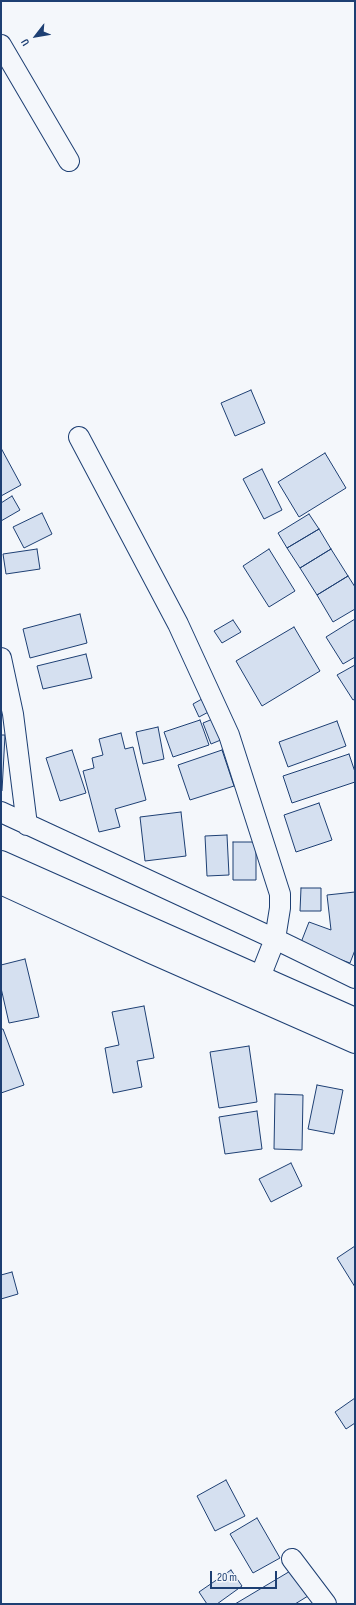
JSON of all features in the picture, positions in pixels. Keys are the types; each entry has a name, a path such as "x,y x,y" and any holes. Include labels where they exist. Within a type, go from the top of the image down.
{"main road":[{"path":"1,862 262,972 355,1019"},
{"path":"1,883 151,952 355,1042"}],"street":[{"path":"1,45 69,161"},
{"path":"79,436 178,624 229,735 280,894 280,908 273,942 262,972"},
{"path":"1,658 13,714 27,825"},
{"path":"1,812 273,942 355,978"},
{"path":"292,1559 326,1604"}],"building":[{"path":"251,390 265,423 235,436 221,403"},
{"path":"1,448 21,485 1,496"},
{"path":"325,453 346,488 299,517 278,482"},
{"path":"262,469 282,510 264,519 243,479"},
{"path":"12,496 20,510 1,521 1,503"},
{"path":"42,513 52,534 24,548 13,527"},
{"path":"309,514 319,529 287,548 278,533"},
{"path":"319,529 331,549 300,568 287,548"},
{"path":"37,549 40,569 6,574 3,554"},
{"path":"269,549 295,591 269,607 243,566"},
{"path":"331,549 348,576 317,595 300,568"},
{"path":"348,576 355,587 355,609 333,622 317,595"},
{"path":"80,614 87,643 30,658 23,629"},
{"path":"355,619 355,657 343,664 326,637"},
{"path":"233,620 241,632 222,643 214,631"},
{"path":"294,627 320,671 262,706 236,661"},
{"path":"86,654 92,678 43,689 37,666"},
{"path":"355,665 355,699 353,700 337,675"},
{"path":"209,695 216,708 199,717 193,704"},
{"path":"220,716 228,737 211,744 203,723"},
{"path":"200,720 209,745 173,757 164,732"},
{"path":"337,721 346,746 288,767 279,742"},
{"path":"158,727 164,759 143,764 136,732"},
{"path":"121,733 125,749 133,747 146,800 115,809 120,827 99,832 83,771 94,768 92,758 103,755 99,739"},
{"path":"1,735 5,735 2,791 1,791"},
{"path":"72,750 86,793 60,801 46,758"},
{"path":"222,750 234,786 190,800 178,765"},
{"path":"349,754 355,772 355,782 292,803 283,776"},
{"path":"319,803 332,840 296,852 284,815"},
{"path":"181,812 186,856 145,861 140,817"},
{"path":"227,835 229,875 207,876 205,836"},
{"path":"233,842 256,842 256,880 233,880"},
{"path":"301,888 321,888 321,911 300,911"},
{"path":"355,892 355,950 350,963 300,945 309,922 331,930 327,895"},
{"path":"25,959 39,1017 9,1023 1,988 1,965"},
{"path":"144,1006 154,1058 137,1061 142,1087 113,1093 105,1048 119,1045 112,1012"},
{"path":"1,1029 3,1029 24,1085 1,1093"},
{"path":"249,1046 257,1102 219,1108 210,1052"},
{"path":"317,1085 343,1090 334,1134 308,1129"},
{"path":"275,1094 303,1095 302,1150 274,1149"},
{"path":"257,1111 262,1149 225,1154 219,1117"},
{"path":"291,1163 302,1186 271,1202 259,1179"},
{"path":"355,1246 355,1287 337,1258"},
{"path":"12,1272 18,1294 1,1299 1,1275"},
{"path":"355,1398 355,1423 346,1429 335,1412"},
{"path":"226,1480 245,1516 215,1531 197,1496"},
{"path":"257,1518 280,1558 253,1573 230,1534"},
{"path":"231,1570 242,1586 217,1604 207,1604 199,1592"},
{"path":"292,1570 308,1596 295,1604 235,1604"}]}
